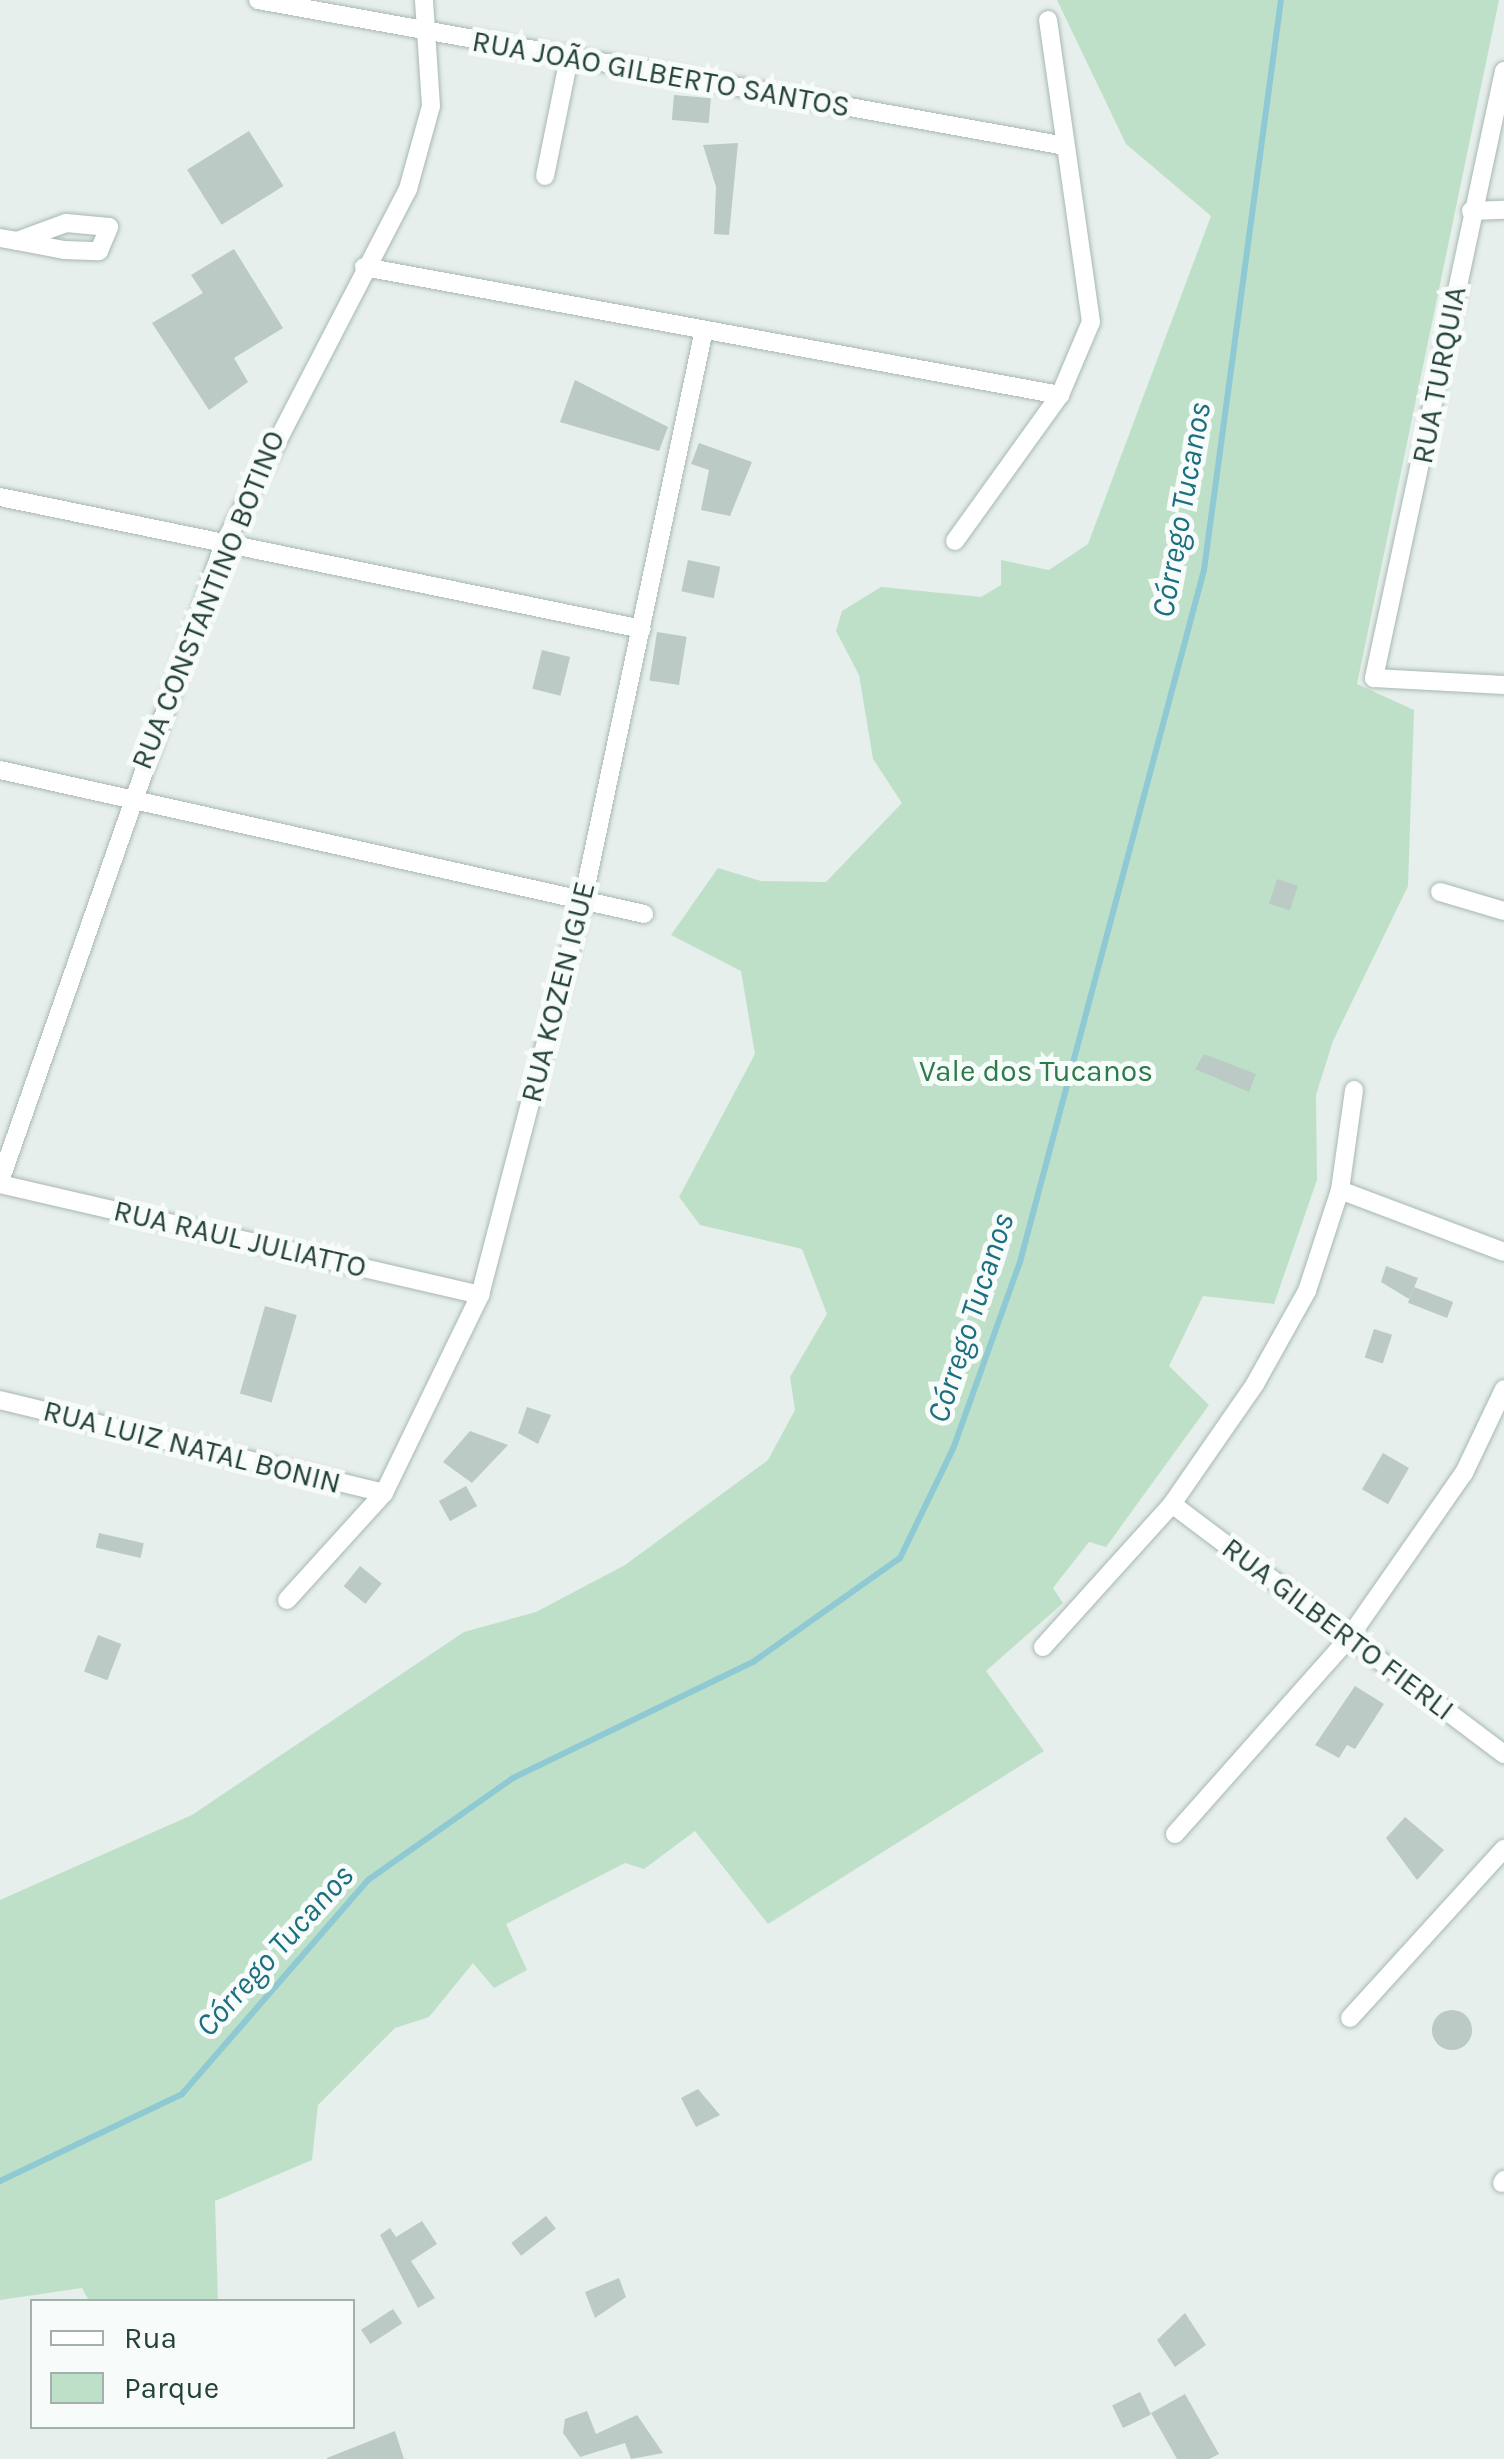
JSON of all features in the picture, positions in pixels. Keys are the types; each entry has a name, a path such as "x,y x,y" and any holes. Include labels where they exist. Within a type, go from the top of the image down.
{"street":[{"name":"RUA JOÃO GILBERTO SANTOS","path":"258,0 1065,146"},
{"name":"RUA CONSTANTINO BOTINO","path":"0,1183 128,797 224,544 408,189 426,122 429,32 424,0"},
{"path":"955,541 1060,395 1092,322 1048,20"},
{"path":"546,176 569,58"},
{"name":"RUA TURQUIA","path":"1504,71 1374,678 1504,684"},
{"path":"1472,211 1504,210"},
{"path":"97,219 110,227 110,243 64,250 8,239 97,219"},
{"path":"64,250 66,224"},
{"path":"364,268 1060,395"},
{"name":"RUA KOZEN IGUE","path":"286,1600 384,1494 480,1295 583,900 704,330"},
{"path":"0,497 642,629"},
{"path":"0,770 644,914"},
{"path":"1440,892 1504,911"},
{"path":"1043,1648 1172,1504 1307,1291 1340,1190 1354,1090"},
{"name":"RUA RAUL JULIATTO","path":"0,1183 480,1295"},
{"path":"1340,1190 1504,1252"},
{"path":"1175,1834 1348,1639 1464,1473 1504,1389"},
{"name":"RUA LUIZ NATAL BONIN","path":"0,1400 384,1494"},
{"name":"RUA GILBERTO FIERLI","path":"1172,1504 1504,1754"},
{"path":"1350,2018 1504,1849"}],"green space":[{"name":"Vale dos Tucanos","path":"1057,0 1499,0 1357,684 1414,710 1408,886 1333,1041 1316,1095 1317,1180 1274,1304 1203,1296 1169,1366 1209,1405 1106,1547 1089,1542 1053,1588 1063,1603 986,1671 1044,1751 768,1924 695,1831 644,1869 625,1863 506,1924 527,1970 494,1988 473,1963 429,2017 395,2028 318,2105 312,2160 215,2201 218,2299 88,2299 82,2288 0,2300 0,1900 192,1815 464,1632 536,1612 625,1565 768,1460 795,1410 790,1377 827,1314 802,1249 700,1225 679,1197 755,1054 741,971 671,935 718,868 761,881 826,882 902,803 873,759 859,675 836,631 842,611 881,587 981,597 1001,585 1001,560 1049,570 1088,544 1211,216 1126,144"}],"building":[{"path":"674,95 711,98 709,123 672,120"},
{"path":"249,131 283,186 222,225 187,170"},
{"path":"738,143 729,235 714,234 716,187 703,145"},
{"path":"234,249 283,328 234,358 248,382 209,410 152,323 203,293 191,275"},
{"path":"575,380 668,427 659,451 560,422"},
{"path":"699,443 752,462 730,516 701,510 709,470 691,464"},
{"path":"688,560 720,567 714,598 681,591"},
{"path":"657,632 687,637 679,685 649,680"},
{"path":"542,650 570,657 560,696 532,689"},
{"path":"1277,879 1298,886 1290,911 1269,904"},
{"path":"1204,1054 1256,1074 1249,1092 1195,1069"},
{"path":"1386,1266 1418,1278 1409,1299 1381,1282"},
{"path":"1414,1287 1453,1302 1447,1318 1408,1303"},
{"path":"265,1306 297,1315 272,1403 240,1393"},
{"path":"1374,1329 1392,1335 1383,1363 1365,1358"},
{"path":"527,1407 551,1415 538,1444 518,1433"},
{"path":"470,1431 508,1445 472,1483 443,1462"},
{"path":"1383,1453 1409,1468 1388,1504 1362,1489"},
{"path":"466,1486 477,1506 450,1521 439,1501"},
{"path":"99,1533 144,1543 140,1558 96,1548"},
{"path":"360,1566 382,1584 365,1604 344,1586"},
{"path":"98,1635 121,1644 107,1680 84,1671"},
{"path":"1355,1686 1384,1704 1355,1749 1347,1745 1339,1758 1315,1745"},
{"path":"1405,1817 1444,1850 1417,1880 1386,1838"},
{"path":"1452,2010 1466,2016 1472,2030 1466,2044 1452,2050 1438,2044 1432,2030 1438,2016"},
{"path":"698,2089 720,2115 696,2127 681,2098"},
{"path":"546,2216 556,2229 521,2256 511,2243"},
{"path":"422,2221 437,2244 411,2261 435,2298 418,2308 380,2235 390,2228 396,2237"},
{"path":"619,2278 626,2297 595,2318 585,2292"},
{"path":"393,2309 402,2323 370,2344 361,2330"},
{"path":"1185,2313 1206,2345 1175,2367 1157,2340"},
{"path":"1140,2392 1151,2414 1123,2428 1112,2406"},
{"path":"1185,2394 1219,2454 1209,2459 1177,2459 1151,2413"},
{"path":"587,2411 596,2434 637,2415 663,2453 631,2459 625,2443 580,2457 563,2433 565,2419"},
{"path":"395,2431 404,2459 327,2459 327,2458"}],"waterway":[{"name":"Córrego Tucanos","path":"0,2181 182,2094 368,1880 513,1778 753,1662 900,1558 953,1449 1020,1262 1204,570 1281,0"}]}
